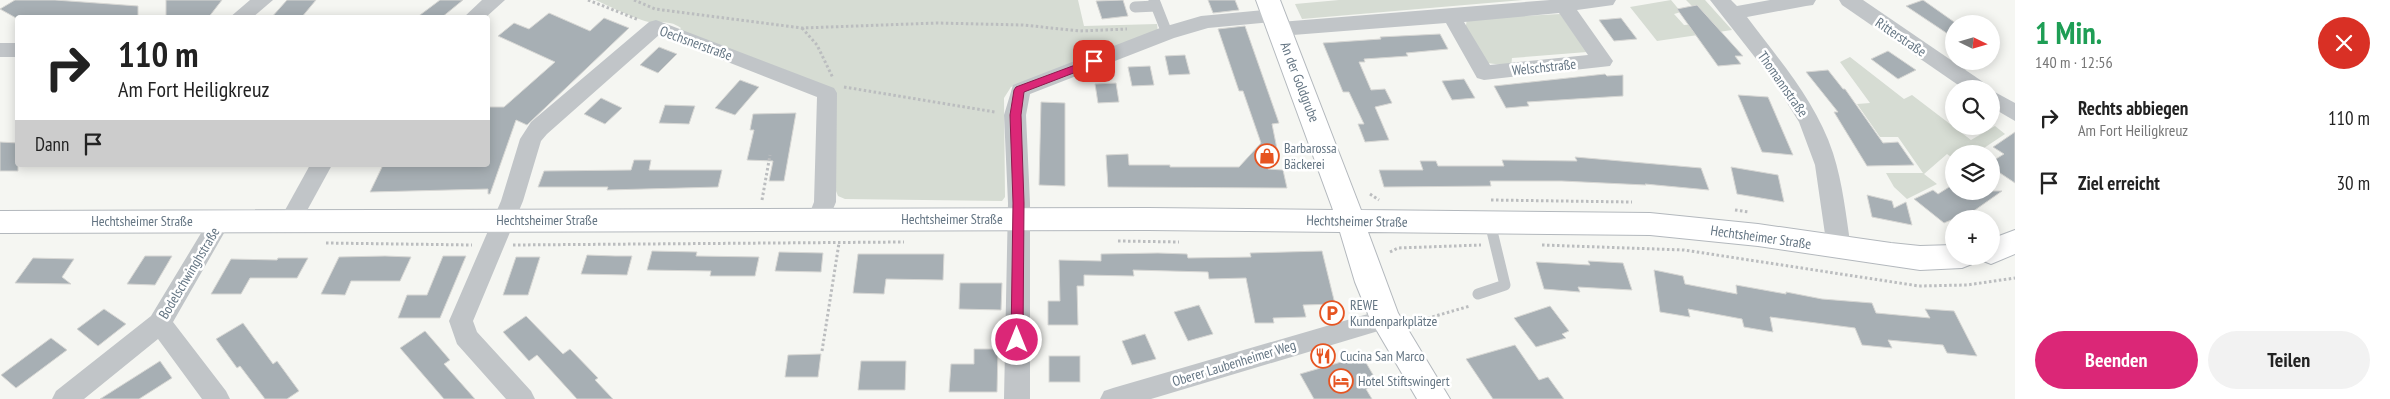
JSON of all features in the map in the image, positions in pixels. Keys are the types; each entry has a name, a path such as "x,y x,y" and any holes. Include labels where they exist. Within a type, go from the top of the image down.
{"street":[{"path":"242,15 263,0"},
{"path":"476,15 495,0"},
{"path":"1017,399 1018,219 1015,115 1020,90 1167,33 1208,21 1274,15 1452,17 1562,3 1606,0"},
{"path":"1726,7 1806,0"},
{"name":"Ritterstraße","path":"1849,0 1966,80"},
{"name":"Welschstraße","path":"1452,17 1484,73 1602,60 1562,3"},
{"name":"Thomannstraße","path":"1726,7 1799,103 1818,140 1823,156 1839,248"},
{"name":"An der Goldgrube","path":"1274,15 1341,190 1385,319 1434,399"},
{"name":"Oechsnerstraße","path":"522,399 466,337 462,321 512,200 532,139 538,128 655,18 827,93 825,202 818,220"},
{"path":"0,50 15,50"},
{"path":"2000,103 2015,113"},
{"path":"290,221 320,167"},
{"name":"Hechtsheimer Straße","path":"0,222 1018,219 1350,221 1492,234 1684,226 1920,258 1945,257"},
{"name":"Bodelschwinghstraße","path":"65,399 160,323 220,221"},
{"path":"2000,248 2015,242"},
{"name":"Oberer Laubenheimer Weg","path":"1113,399 1385,319"},
{"path":"160,323 217,399"}],"lane":[{"path":"1135,7 1155,3 1167,33"},
{"path":"1478,294 1505,285 1492,234"}],"path":[{"path":"588,0 655,18 802,28 937,23 1023,25 1080,30 1127,29"},
{"path":"634,0 655,18"},
{"path":"802,28 817,45 835,85 914,100 1015,115"},
{"path":"762,201 770,155"},
{"path":"1390,252 1398,248 1492,234"},
{"path":"1112,241 1188,242"},
{"path":"822,351 839,242"},
{"path":"324,243 492,246 908,242"},
{"path":"1538,245 1684,250 1919,286 1952,288 2015,278"}],"shaded area":[{"path":"595,0 1078,0 1084,26 1157,24 1158,33 1011,87 1004,98 1005,197 1002,201 845,199 838,196 836,191 828,89 679,30 681,28 673,24 645,21"},
{"path":"1339,0 1523,0 1302,19 1295,4"},
{"path":"1671,0 1681,12 1674,14 1684,25 1713,23 1697,5 1692,6 1686,0 1705,0 1732,30 1657,41 1630,7"},
{"path":"1560,14 1587,52 1512,58 1511,66 1487,63 1465,31 1467,19"},
{"path":"1850,57 1904,99 1912,95 1945,120 1945,135 1964,135 1971,140 1980,135 2000,135 2000,130 2005,134 1988,145 1945,145 1945,156 1924,174 1937,184 1907,199 1894,187 1886,173 1923,173 1898,137 1880,137 1857,104 1870,103 1840,62"}],"building":[{"path":"15,0 55,0 138,6 138,15 15,15 15,17 0,9"},
{"path":"166,0 222,0 210,15 166,15"},
{"path":"287,0 316,0 304,15 274,15"},
{"path":"440,0 463,0 445,15 420,15"},
{"path":"1123,0 1128,16 1102,19 1096,1"},
{"path":"1208,0 1235,0 1239,10 1213,13"},
{"path":"1923,0 1945,16 1945,32 1906,6"},
{"path":"1697,5 1743,56 1735,56 1741,64 1718,66 1677,9"},
{"path":"549,13 590,31 604,18 629,28 527,125 516,120 490,194 488,194 488,189 370,192 382,167 490,167 490,107 504,107 555,62 498,36 514,23 529,29"},
{"path":"1621,18 1637,39 1614,41 1599,20"},
{"path":"1245,26 1279,123 1272,124 1277,149 1267,150 1268,169 1283,170 1287,188 1108,187 1106,155 1128,154 1129,165 1239,167 1261,143 1243,91 1239,91 1218,29"},
{"path":"1440,34 1448,49 1406,53 1408,56 1364,59 1365,62 1359,62 1371,90 1385,89 1392,103 1375,107 1389,140 1365,142 1358,124 1364,124 1349,92 1343,92 1323,43 1381,39 1380,37"},
{"path":"659,47 677,54 658,73 640,65"},
{"path":"1888,51 1916,70 1898,79 1871,59"},
{"path":"1185,55 1190,74 1169,75 1165,56"},
{"path":"1150,66 1154,85 1132,86 1128,67"},
{"path":"1828,70 1845,89 1883,143 1898,142 1914,165 1867,166 1834,112 1838,112 1806,72"},
{"path":"1605,74 1607,76 1623,75 1623,96 1527,102 1529,106 1506,108 1494,86"},
{"path":"1464,79 1475,98 1452,100 1442,81"},
{"path":"740,80 759,87 735,115 715,108"},
{"path":"1116,83 1119,102 1098,103 1095,84"},
{"path":"1738,95 1768,97 1793,155 1762,152"},
{"path":"601,98 622,108 605,124 584,114"},
{"path":"1041,102 1065,103 1065,186 1039,185"},
{"path":"665,105 695,106 689,124 659,123"},
{"path":"796,113 784,181 769,181 773,161 747,160 754,130 750,130 753,114"},
{"path":"2015,132 2015,183 2000,173 2000,156 2004,154 2000,151 2000,145 1996,145"},
{"path":"0,142 15,143 15,167 18,167 18,171 0,171"},
{"path":"1575,157 1701,168 1709,190 1645,184 1562,181 1490,181 1491,186 1384,187 1379,170 1423,170 1420,161 1436,161 1438,166 1504,166 1502,160 1577,161"},
{"path":"634,160 651,160 649,170 722,170 718,187 607,190 608,187 538,187 544,171 631,170"},
{"path":"1731,167 1778,175 1784,202 1737,194"},
{"path":"1933,190 1938,194 1945,190 1945,200 1989,200 1975,210 1945,210 1944,223 1914,199"},
{"path":"1867,195 1892,201 1894,208 1906,202 1912,225 1872,217"},
{"path":"652,251 697,252 696,256 759,257 755,276 710,276 711,271 647,270"},
{"path":"1322,251 1335,304 1303,305 1306,317 1273,318 1274,323 1255,323 1246,278 1209,279 1208,272 1133,270 1134,276 1084,275 1084,286 1077,286 1078,325 1048,325 1048,301 1060,301 1059,260 1101,261 1101,254 1187,254 1188,258 1251,257 1250,253"},
{"path":"779,252 823,253 821,272 775,271"},
{"path":"858,254 944,254 943,280 886,279 884,294 853,293"},
{"path":"587,255 632,256 627,275 581,274"},
{"path":"145,256 172,256 155,285 127,284"},
{"path":"443,256 466,256 440,318 398,318 407,295 427,295"},
{"path":"339,257 411,257 400,281 351,281 345,295 321,294"},
{"path":"516,257 540,257 528,295 503,295"},
{"path":"33,258 74,259 62,277 71,284 15,283"},
{"path":"278,258 308,258 297,278 250,278 241,294 211,294 231,259 277,260"},
{"path":"1588,261 1623,263 1632,290 1578,287 1580,292 1544,289 1536,262 1590,265"},
{"path":"1654,270 1683,276 1685,284 1737,294 1736,285 1822,299 1872,303 1876,313 1930,318 1925,309 1954,311 1977,356 1947,353 1943,345 1888,340 1892,348 1862,345 1855,328 1770,317 1773,332 1744,327 1742,319 1688,309 1690,317 1660,312"},
{"path":"960,283 1002,283 1001,310 959,309"},
{"path":"1199,305 1213,334 1188,341 1174,312"},
{"path":"1550,306 1569,331 1562,334 1566,338 1536,347 1514,318"},
{"path":"104,309 126,324 98,346 77,329"},
{"path":"526,316 563,354 570,349 598,378 595,380 613,399 577,399 537,355 529,361 503,332"},
{"path":"243,323 273,364 277,361 299,391 287,399 265,399 240,366 237,368 216,339"},
{"path":"425,331 450,360 444,364 475,399 444,399 400,348"},
{"path":"1145,334 1156,359 1132,365 1122,341"},
{"path":"51,338 67,350 16,388 1,375"},
{"path":"1515,345 1539,380 1548,377 1564,399 1493,399 1466,359"},
{"path":"974,349 998,349 997,392 949,392 951,364 974,364"},
{"path":"821,354 818,377 785,377 788,355"},
{"path":"1049,356 1080,356 1080,382 1049,382"},
{"name":"Hotel Stiftswingert","path":"1355,358 1358,363 1365,361 1379,385 1366,389 1372,399 1314,399 1300,374"},
{"path":"160,361 172,378 139,399 100,399"},
{"path":"861,361 906,361 905,390 858,390"}],"place":[{"name":"Barbarossa Bäckerei","path":"1267,156"},
{"name":"REWE Kundenparkplätze","path":"1332,313"},
{"name":"Cucina San Marco","path":"1323,356"},
{"name":"Hotel Stiftswingert","path":"1341,381"}],"route":[{"path":"1017,340 1019,203 1015,115 1020,90 1094,61"}]}
